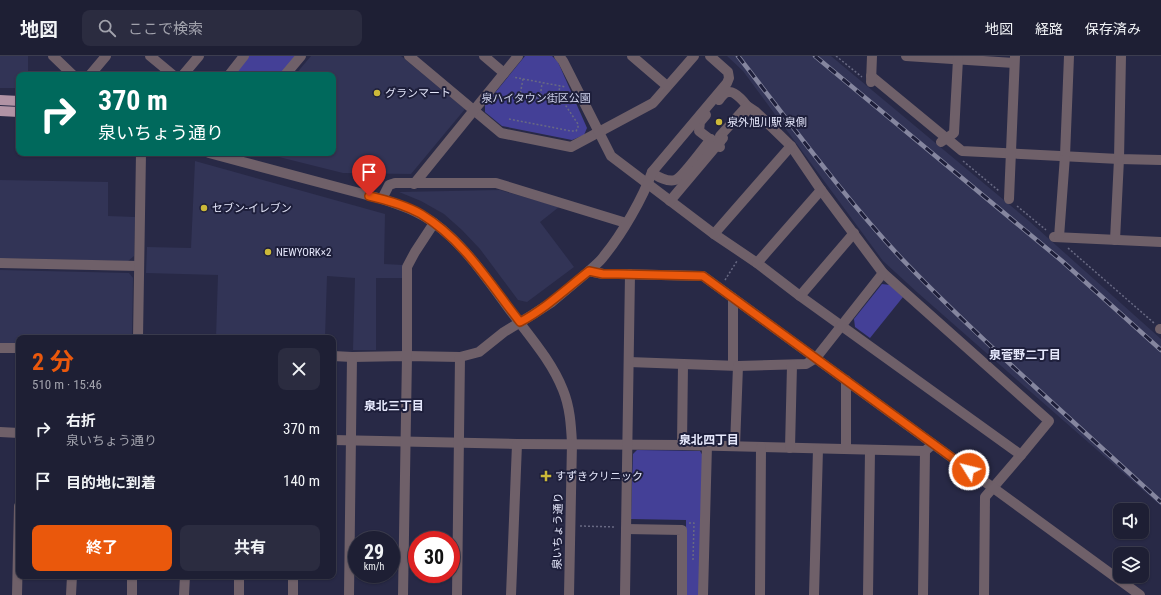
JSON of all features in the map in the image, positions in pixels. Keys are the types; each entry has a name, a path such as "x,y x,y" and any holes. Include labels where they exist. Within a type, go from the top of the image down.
{"main road":[{"path":"0,100 16,101"},
{"path":"0,111 16,112"}],"street":[{"path":"53,56 70,72"},
{"path":"93,72 106,56"},
{"path":"150,56 169,72"},
{"path":"186,72 199,56"},
{"path":"231,72 244,56"},
{"path":"288,72 301,56"},
{"path":"409,56 501,132 571,147 653,103 694,56"},
{"path":"484,56 504,73"},
{"path":"414,184 518,56"},
{"path":"559,56 563,61 598,133 611,156 714,234 757,263 800,296 1021,455"},
{"path":"632,56 667,86"},
{"path":"653,174 699,126 728,87 728,72 710,56"},
{"path":"872,56 871,80 944,140 962,151 1161,160"},
{"path":"906,56 958,59 1015,59 1009,199"},
{"path":"1069,56 1065,156 1057,237 1161,242"},
{"path":"1115,240 1119,159 1121,56"},
{"path":"944,140 954,133 958,59"},
{"path":"728,87 790,146 883,273 1049,421 985,497 984,595"},
{"path":"336,356 352,358 407,356 460,357 479,352 504,332 552,302 604,257 626,223 653,174 728,87"},
{"path":"672,202 717,143 749,107"},
{"path":"699,126 717,143"},
{"path":"653,174 671,180 679,178 717,143"},
{"path":"714,234 790,146"},
{"path":"138,335 142,156"},
{"name":"泉いちょう通り","path":"230,156 404,206 434,223 459,245 484,275 530,335 556,374 569,409 572,443 569,595"},
{"path":"382,199 389,185 395,183 496,183 626,223"},
{"path":"757,263 821,190"},
{"path":"403,595 407,267 434,223"},
{"path":"800,296 854,233"},
{"path":"0,262 139,266"},
{"path":"589,271 603,274 703,276 846,380 929,448 993,487 1140,595"},
{"path":"629,362 735,366 806,364 816,358 883,273"},
{"path":"625,595 630,274"},
{"path":"733,298 735,446"},
{"path":"0,348 16,348"},
{"path":"457,595 460,357"},
{"path":"349,595 352,358"},
{"path":"682,445 683,364"},
{"path":"790,448 792,365"},
{"path":"846,380 846,449"},
{"path":"0,432 16,433"},
{"path":"336,440 517,444 572,443 682,445 870,450 929,448"},
{"path":"512,595 517,444"},
{"path":"703,595 707,446"},
{"path":"760,595 762,447"},
{"path":"923,595 929,448"},
{"path":"814,595 818,449"},
{"path":"868,595 870,450"},
{"path":"626,529 682,530 682,595"},
{"path":"17,579 17,595"},
{"path":"71,595 72,579"},
{"path":"132,579 132,595"},
{"path":"184,595 185,579"},
{"path":"239,579 239,595"},
{"path":"293,579 293,595"}],"path":[{"path":"836,56 841,60"},
{"path":"504,73 513,78 577,89"},
{"path":"509,120 571,131 576,131 578,128 578,124 564,103 520,96 523,79"},
{"path":"540,99 542,83"},
{"path":"557,102 560,86"},
{"path":"719,288 743,253"}],"shaded area":[{"path":"0,56 28,56 28,72 16,72 16,88 0,88"},
{"path":"311,56 401,56 465,109 411,174 343,173 275,156 336,156 336,72 298,72"},
{"path":"727,56 831,56 1029,221 1161,339 1161,506 883,261 743,71"},
{"path":"195,161 385,214 384,264 403,265 403,278 376,278 376,350 353,350 355,278 327,276 325,335 216,335 218,275 146,273 147,247 191,248"},
{"path":"0,180 108,182 108,216 135,217 134,256 128,261 0,258"},
{"path":"500,190 559,207 540,222 574,267 527,302 518,300 480,249 444,214 421,201 399,192"},
{"path":"0,270 129,273 133,278 132,335 16,335 16,344 0,343"}],"green space":[{"path":"247,56 297,56 284,72 234,72"},
{"name":"泉ハイタウン街区公園","path":"525,56 552,56 558,62 587,128 584,135 572,140 502,126 485,112 485,105"},
{"path":"882,284 890,285 903,297 870,338 855,327 854,319"},
{"path":"637,450 700,451 703,456 700,595 686,595 686,520 631,519 633,454"}],"railway":[{"path":"738,56 837,184 901,258 984,340 1161,502"},
{"path":"815,56 1062,261 1161,350"}],"place":[{"name":"グランマート","path":"377,93"},
{"name":"泉外旭川駅 泉側","path":"719,122"},
{"name":"セブン-イレブン","path":"204,208"},
{"name":"NEWYORK×2","path":"268,252"},
{"name":"すずきクリニック","path":"546,476"}],"district":[{"name":"泉菅野二丁目","path":"1025,355"},
{"name":"泉北三丁目","path":"394,406"},
{"name":"泉北四丁目","path":"709,440"}],"route":[{"path":"369,196 404,206 434,223 449,235 484,275 520,322 552,302 589,271 603,274 703,276 969,470"}]}
